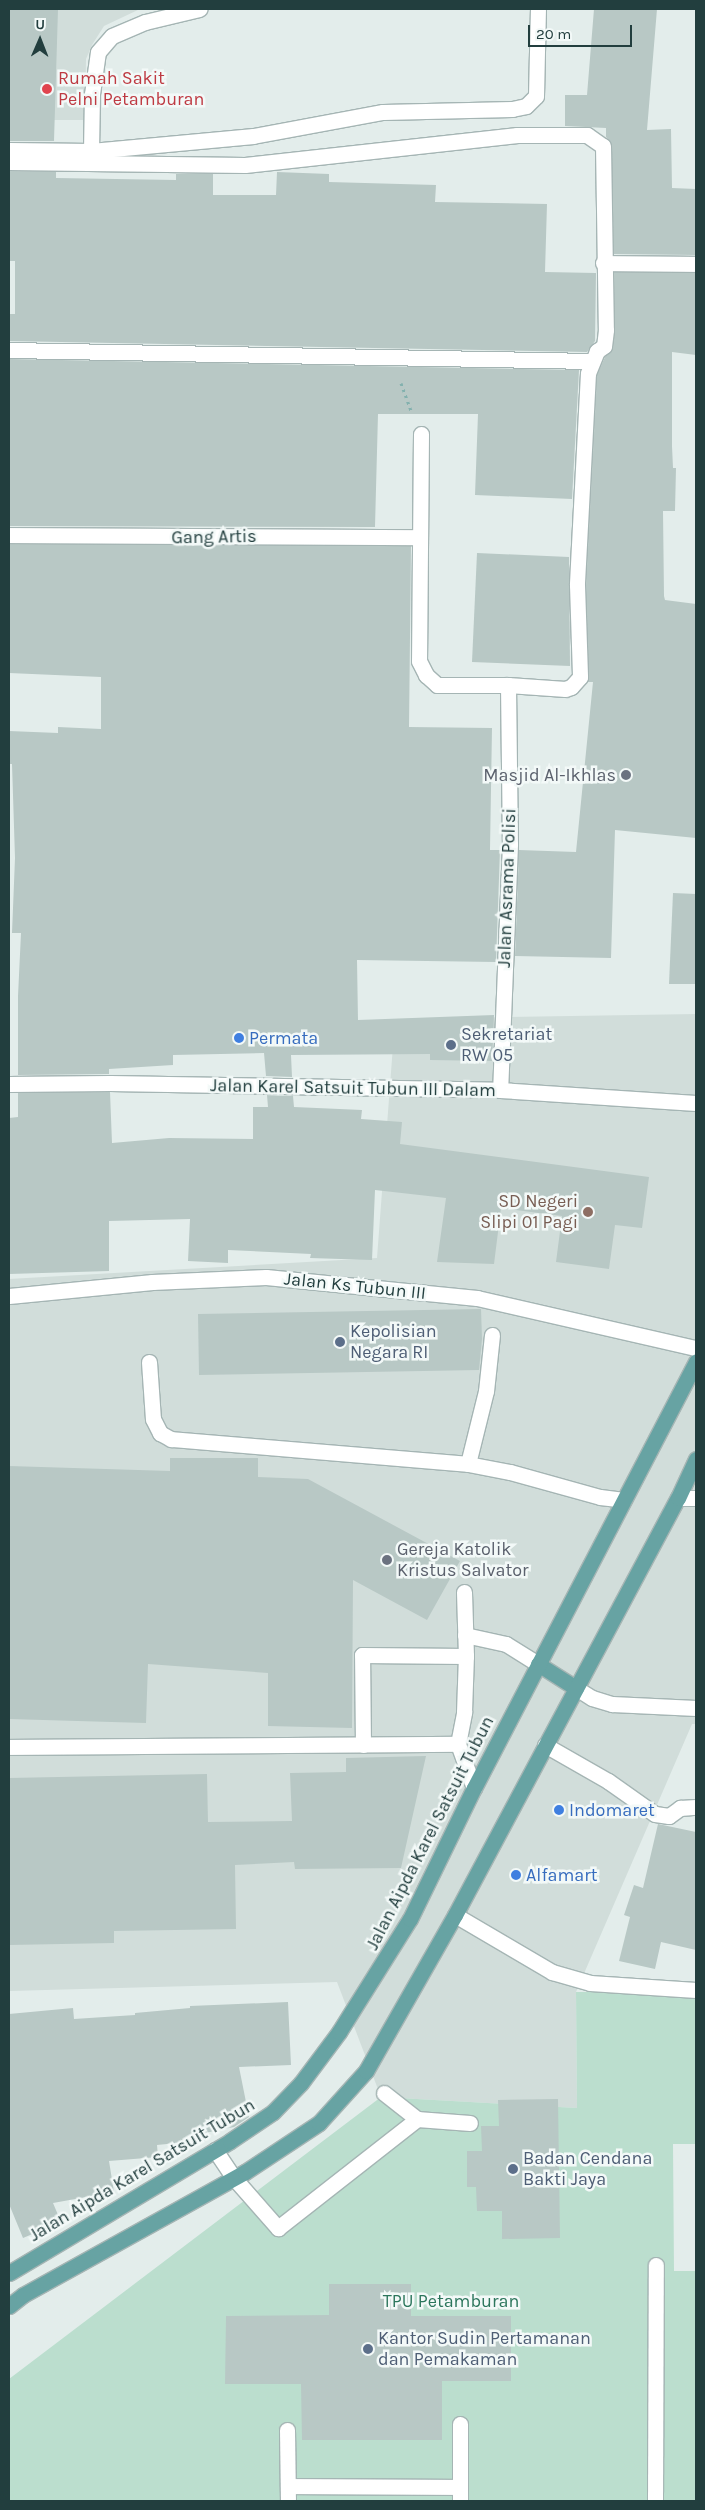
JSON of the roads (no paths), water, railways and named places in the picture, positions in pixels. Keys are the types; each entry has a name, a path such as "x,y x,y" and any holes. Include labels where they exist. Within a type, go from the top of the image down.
{"main road":[{"name":"Jalan Aipda Karel Satsuit Tubun","path":"9,2272 215,2150 273,2112 301,2084 339,2032 410,1919 474,1788 696,1361"},
{"path":"9,2306 23,2295 234,2178 319,2123 366,2071 455,1915 678,1498 696,1459"},
{"path":"538,1664 576,1688"}],"street":[{"path":"91,151 92,94 98,52 112,36 145,22 199,9"},
{"path":"9,150 91,151 253,136 383,112 512,109 526,106 536,96 538,9"},
{"path":"9,162 245,165 517,135 587,135 603,146 604,346 597,351 588,373 577,584 580,677 571,688 508,685 437,685 426,675 419,661 421,434"},
{"path":"604,263 696,264"},
{"path":"9,350 591,362"},
{"name":"Gang Artis","path":"9,535 420,537"},
{"name":"Jalan Asrama Polisi","path":"500,1090 510,844 508,685"},
{"name":"Jalan Karel Satsuit Tubun III Dalam","path":"9,1084 110,1083 500,1090 696,1103"},
{"name":"Jalan Ks Tubun III","path":"9,1296 152,1282 266,1277 477,1298 696,1348"},
{"path":"468,1464 486,1392 492,1335"},
{"path":"149,1362 153,1419 160,1433 172,1439 468,1464 510,1472 600,1497 624,1500"},
{"path":"678,1498 696,1498"},
{"path":"464,1592 466,1635 464,1712 458,1744 474,1788"},
{"path":"466,1635 506,1644 538,1664"},
{"path":"363,1745 362,1655 466,1656"},
{"path":"576,1688 592,1698 612,1704 696,1708"},
{"path":"9,1746 458,1744"},
{"path":"545,1745 608,1781 655,1814 669,1816 680,1808 696,1807"},
{"path":"455,1915 552,1972 590,1983 696,1990"},
{"path":"384,2094 417,2119 470,2123"},
{"path":"215,2150 234,2178 278,2228 417,2119"},
{"path":"655,2501 656,2266"},
{"path":"288,2486 460,2494 460,2424"},
{"path":"287,2430 288,2501"}],"place":[{"name":"Rumah Sakit Pelni Petamburan","path":"47,89"},
{"name":"Masjid Al-Ikhlas","path":"626,775"},
{"name":"Permata","path":"239,1038"},
{"name":"Sekretariat RW 05","path":"451,1045"},
{"name":"SD Negeri Slipi 01 Pagi","path":"588,1212"},
{"name":"Kepolisian Negara RI","path":"340,1342"},
{"name":"Gereja Katolik Kristus Salvator","path":"387,1560"},
{"name":"Indomaret","path":"559,1810"},
{"name":"Alfamart","path":"516,1875"},
{"name":"Badan Cendana Bakti Jaya","path":"513,2169"},
{"name":"Kantor Sudin Pertamanan dan Pemakaman","path":"368,2349"}],"park label":[{"name":"TPU Petamburan","path":"451,2301"}]}
